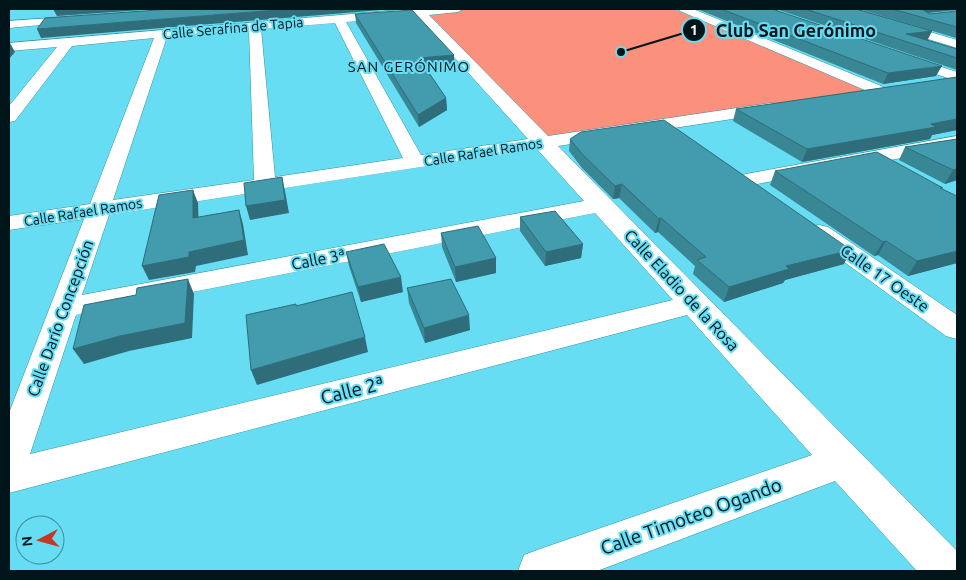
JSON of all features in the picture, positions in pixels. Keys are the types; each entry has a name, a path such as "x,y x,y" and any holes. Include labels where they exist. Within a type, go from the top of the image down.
{"street":[{"path":"9,30 63,9"},
{"name":"Calle Serafina de Tapia","path":"9,47 339,19 419,10 458,9"},
{"path":"684,9 880,92"},
{"path":"842,9 957,44"},
{"name":"Calle Eladio de la Rosa","path":"419,10 946,571"},
{"path":"9,25 92,18"},
{"path":"339,19 415,162"},
{"path":"255,26 265,185"},
{"name":"Calle Darío Concepción","path":"9,461 162,34"},
{"path":"9,117 68,42"},
{"path":"892,54 957,78"},
{"path":"919,86 957,78"},
{"path":"851,96 900,88"},
{"name":"Calle Rafael Ramos","path":"9,223 793,105"},
{"path":"666,124 690,141"},
{"path":"771,198 738,175 874,157 957,142"},
{"path":"874,157 899,170"},
{"name":"Calle 3ª","path":"64,308 601,205"},
{"name":"Calle 17 Oeste","path":"803,220 957,329"},
{"name":"Calle 2ª","path":"9,476 694,304"},
{"name":"Calle Timoteo Ogando","path":"540,571 594,562 843,462"}],"shaded area":[{"path":"477,9 673,9 871,91 547,136 426,13"}],"building":[{"path":"172,9 290,9 37,29 45,18"},
{"path":"721,9 772,9 942,66 888,73"},
{"path":"805,9 856,9 932,31 906,34 957,49 957,58"},
{"path":"892,9 925,9 923,10 930,14 957,11 957,27"},
{"path":"412,10 454,55 419,58 446,98 418,115 355,14"},
{"path":"957,77 957,119 931,124 936,127 807,149 736,109"},
{"path":"664,120 851,250 786,266 789,269 729,287 697,260 706,257 661,218 659,219 622,184 615,186 583,155 570,139 581,132"},
{"path":"957,139 957,169 953,170 905,147"},
{"path":"877,152 957,196 957,251 917,261 886,241 883,242 775,171"},
{"path":"282,177 285,200 246,206 244,183"},
{"path":"193,190 193,218 239,210 244,240 189,252 189,257 142,266 159,195"},
{"path":"555,211 583,244 546,252 520,217"},
{"path":"478,226 496,258 455,267 441,233"},
{"path":"384,244 401,277 358,287 346,252"},
{"path":"188,279 185,323 120,336 73,349 84,305 136,295 137,288"},
{"path":"451,279 469,315 424,328 407,288"},
{"path":"352,292 365,337 251,370 246,315 296,304 296,306"}],"place":[{"name":"Club San Gerónimo","path":"621,52"}],"district":[{"name":"SAN GERÓNIMO","path":"409,66"}]}
